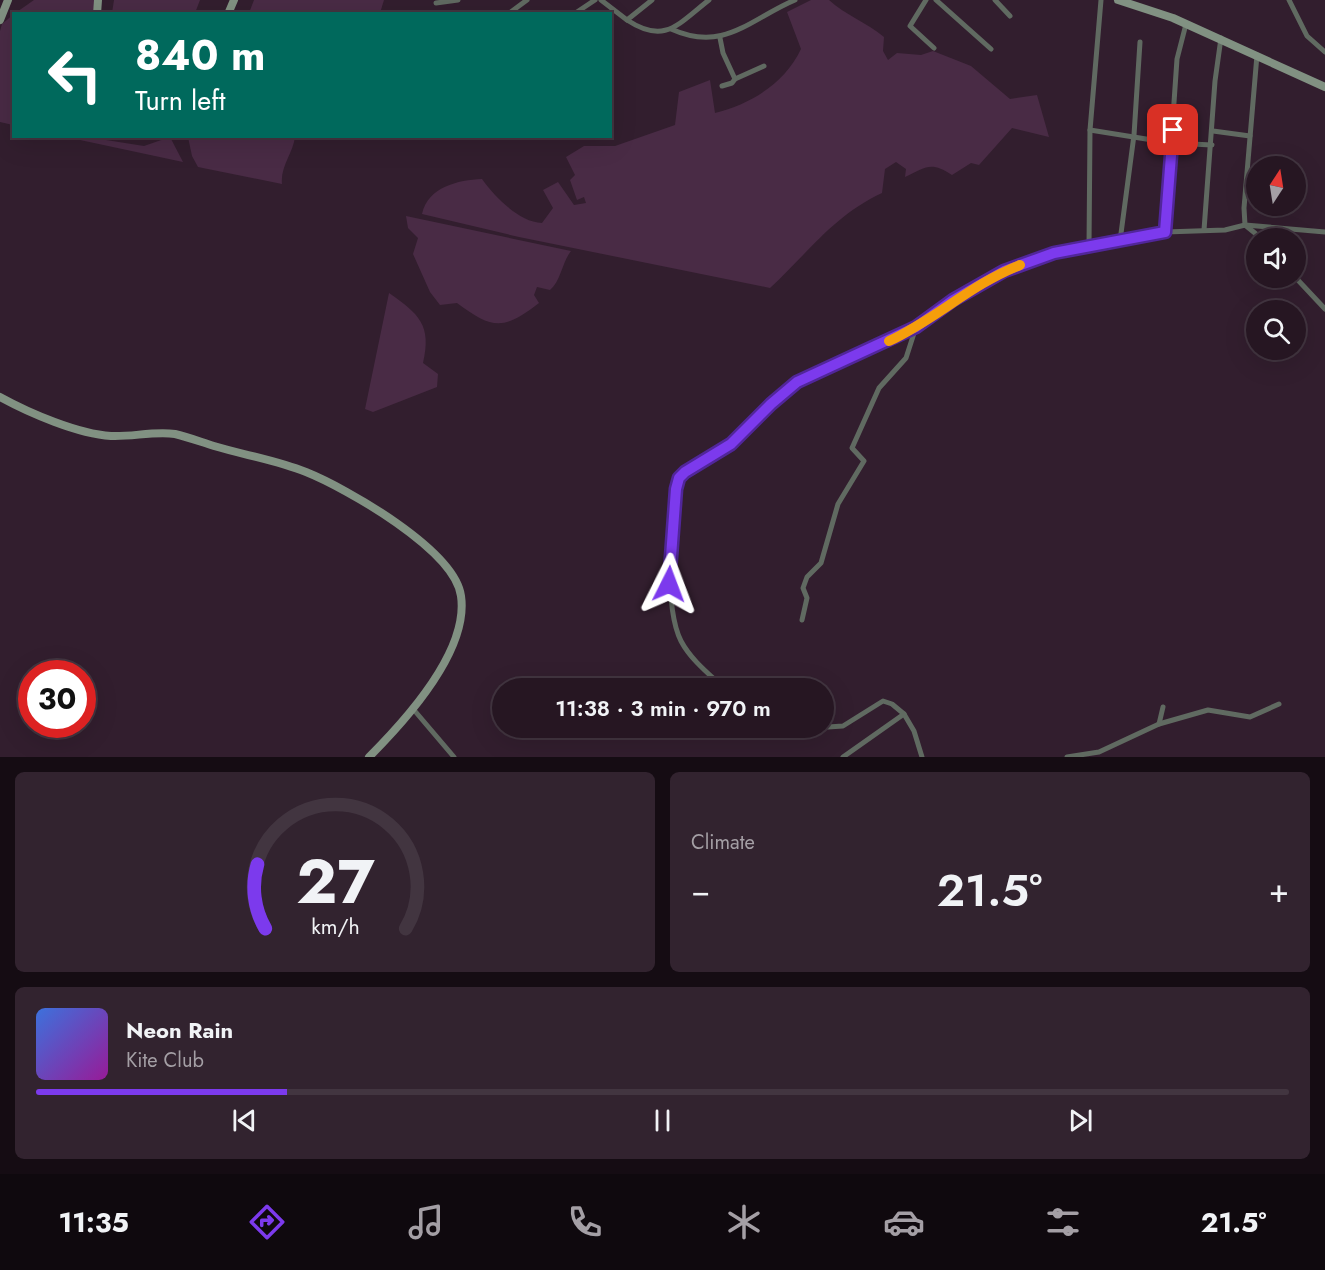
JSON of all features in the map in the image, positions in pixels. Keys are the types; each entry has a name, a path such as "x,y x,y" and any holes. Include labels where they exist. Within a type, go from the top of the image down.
{"main road":[{"path":"0,20 8,0"},
{"path":"1118,0 1221,38 1325,87"},
{"path":"0,397 93,433 124,436 174,434 304,471 356,497 425,543 451,572 459,587 462,604 458,629 446,657 414,710 369,757"}],"street":[{"path":"436,3 458,0"},
{"path":"511,12 527,0"},
{"path":"577,12 595,0"},
{"path":"601,0 646,31 662,33 671,29 709,0"},
{"path":"627,20 652,0"},
{"path":"671,29 694,37 720,38 795,0"},
{"path":"926,0 910,26 934,48"},
{"path":"936,0 991,49"},
{"path":"995,0 1010,16"},
{"path":"1089,246 1090,130 1101,0"},
{"path":"1289,0 1307,36 1325,52"},
{"path":"1165,232 1177,60 1186,24"},
{"path":"720,38 723,53 735,79"},
{"path":"1204,230 1215,81 1221,38"},
{"path":"1120,241 1134,135 1140,42"},
{"path":"1249,228 1245,225 1244,190 1257,55"},
{"path":"722,86 764,66"},
{"path":"1090,130 1134,135 1171,143 1212,145"},
{"path":"1213,131 1250,136"},
{"path":"714,678 686,651 674,624 670,565 679,478 731,444 797,382 916,327 953,300 1004,271 1054,253 1165,232 1245,225 1325,232"},
{"path":"1305,288 1325,309"},
{"path":"802,620 807,598 803,588 807,577 821,563 838,504 864,460 852,447 859,427 879,387 906,358 916,327"},
{"path":"834,727 843,726 883,701 892,704 904,714 914,731 922,757"},
{"path":"1067,757 1099,752 1159,724 1208,710 1250,717 1279,704"},
{"path":"1159,724 1163,707"},
{"path":"414,710 454,757"},
{"path":"843,757 904,714"}],"shaded area":[{"path":"34,0 95,0 93,12 17,12"},
{"path":"114,0 200,0 195,12 112,12"},
{"path":"254,0 384,0 380,12 249,12"},
{"path":"811,0 829,0 884,37 883,51 888,60 897,53 921,55 933,51 971,66 1010,99 1037,95 1049,137 1012,128 979,165 971,163 952,175 939,168 928,167 905,177 906,169 896,162 885,169 882,193 849,212 770,288 519,237 422,214 425,205 437,191 454,183 482,179 508,207 533,222 542,223 553,208 543,190 558,182 574,205 586,203 584,197 577,200 570,180 575,175 566,157 584,146 615,146 675,125 679,92 710,80 715,113 754,98 786,72 801,49 787,12"},
{"path":"12,16 12,125 0,122 0,31 2,24"},
{"path":"71,138 103,138 144,146 171,138 183,162"},
{"path":"188,138 295,138 283,172 282,184 198,167 192,156"},
{"path":"406,216 571,251 554,286 550,290 537,287 534,295 539,303 507,322 490,322 469,312 457,303 440,305 430,292 413,254 418,238 408,228"},
{"path":"389,293 408,307 421,322 426,339 423,363 438,374 437,387 373,412 365,409"}],"slow traffic":[{"path":"889,341 916,327 977,285 1020,265"}],"route":[{"path":"669,584 676,489 679,478 685,472 731,444 797,382 916,327 953,300 1004,271 1054,253 1165,232 1173,130"}]}
